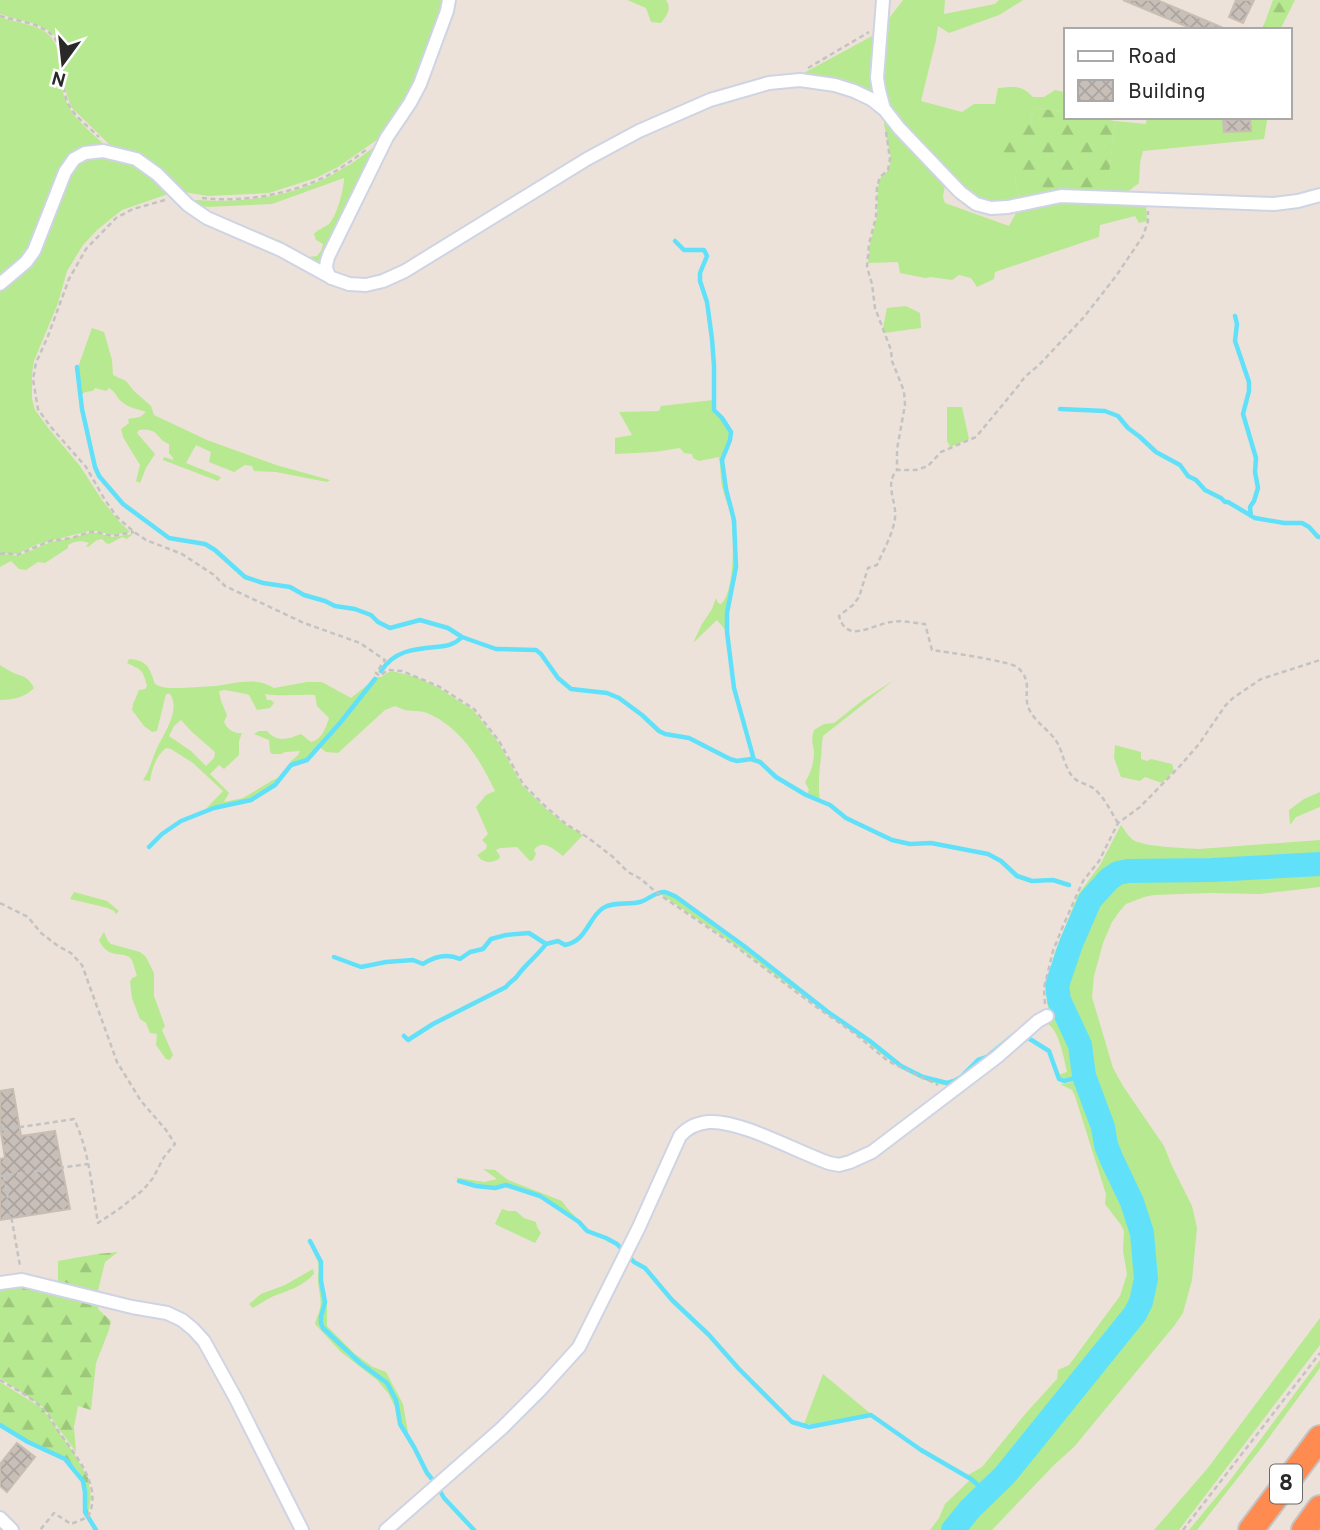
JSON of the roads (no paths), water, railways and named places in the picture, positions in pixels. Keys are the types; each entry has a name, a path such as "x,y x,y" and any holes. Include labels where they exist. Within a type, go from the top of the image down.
{"highway":[{"name":"8","path":"1251,1530 1320,1438"},
{"name":"8","path":"1304,1530 1320,1508"}],"street":[{"path":"332,278 325,264 387,137 420,84 449,0"},
{"path":"883,0 877,78 885,110"},
{"path":"0,284 26,262 34,251 65,172 74,159 85,153 103,151 136,159 157,174 188,205 207,218 281,250 332,278 349,284 366,285 405,271 587,159 639,131 710,100 769,83 800,80 835,85 871,99 885,110 953,186 976,204 991,208 1061,196 1275,204 1320,195"},
{"path":"386,1530 502,1428 579,1347 684,1131 707,1122 727,1124 829,1163 850,1163 872,1152 1047,1016"},
{"path":"0,1283 22,1280 167,1313 182,1320 204,1341 302,1530"},
{"path":"0,1518 12,1530"}],"waterway":[{"path":"675,241 684,250 704,250 707,256 700,273 700,281 707,302 712,339 714,410 731,432 722,460 734,520 736,567 727,613 727,632 734,688 754,760"},
{"path":"1235,316 1235,341 1249,382 1243,414 1256,458 1258,488 1250,507 1251,516"},
{"path":"77,367 82,409 99,476 123,504 169,538 205,544 245,577 290,587 335,606 355,609 371,615 390,628 420,620 448,628 462,637 496,649 536,650 558,678 571,689 607,693 619,698 665,734 689,738 730,759 760,762 776,777 806,795 830,805 846,818 892,840 910,844 931,843 988,854 1001,861 1017,876 1032,881 1053,880 1069,885"},
{"path":"1060,409 1105,411 1118,416 1156,452 1180,465 1188,476 1205,490 1225,502 1255,518 1302,523 1320,537"},
{"path":"381,671 392,659 405,652 447,646 462,637"},
{"path":"149,847 181,821 214,808 251,800 275,785 291,765 307,760 375,679"},
{"path":"953,1530 1005,1475 1135,1314 1141,1302 1146,1279 1142,1233 1132,1202 1106,1145 1103,1127 1084,1076 1080,1045 1059,1000 1057,985 1090,900 1109,879 1128,871 1320,864"},
{"path":"334,957 361,967 413,960 423,964 441,956 460,959 470,952 483,949 491,939 529,933 546,944 558,941 565,945 578,939 603,908 640,902 665,892 675,896 744,946 901,1066 923,1077 947,1083 954,1081 1011,1037"},
{"path":"1084,897 1090,900"},
{"path":"404,1036 408,1040 433,1024 506,987 546,944"},
{"path":"1025,1036 1049,1051 1059,1079 1064,1081 1084,1076"},
{"path":"459,1181 495,1188 506,1185 540,1196 579,1222 587,1231 617,1244 634,1262 645,1268 672,1300 792,1422 809,1427 871,1415 921,1450 971,1479 987,1493"},
{"path":"310,1241 321,1262 325,1302 321,1317 323,1328 360,1363 387,1383 396,1400 400,1424 427,1473 444,1498 474,1530"},
{"path":"0,1425 65,1459 83,1481 85,1512 96,1530"}]}
